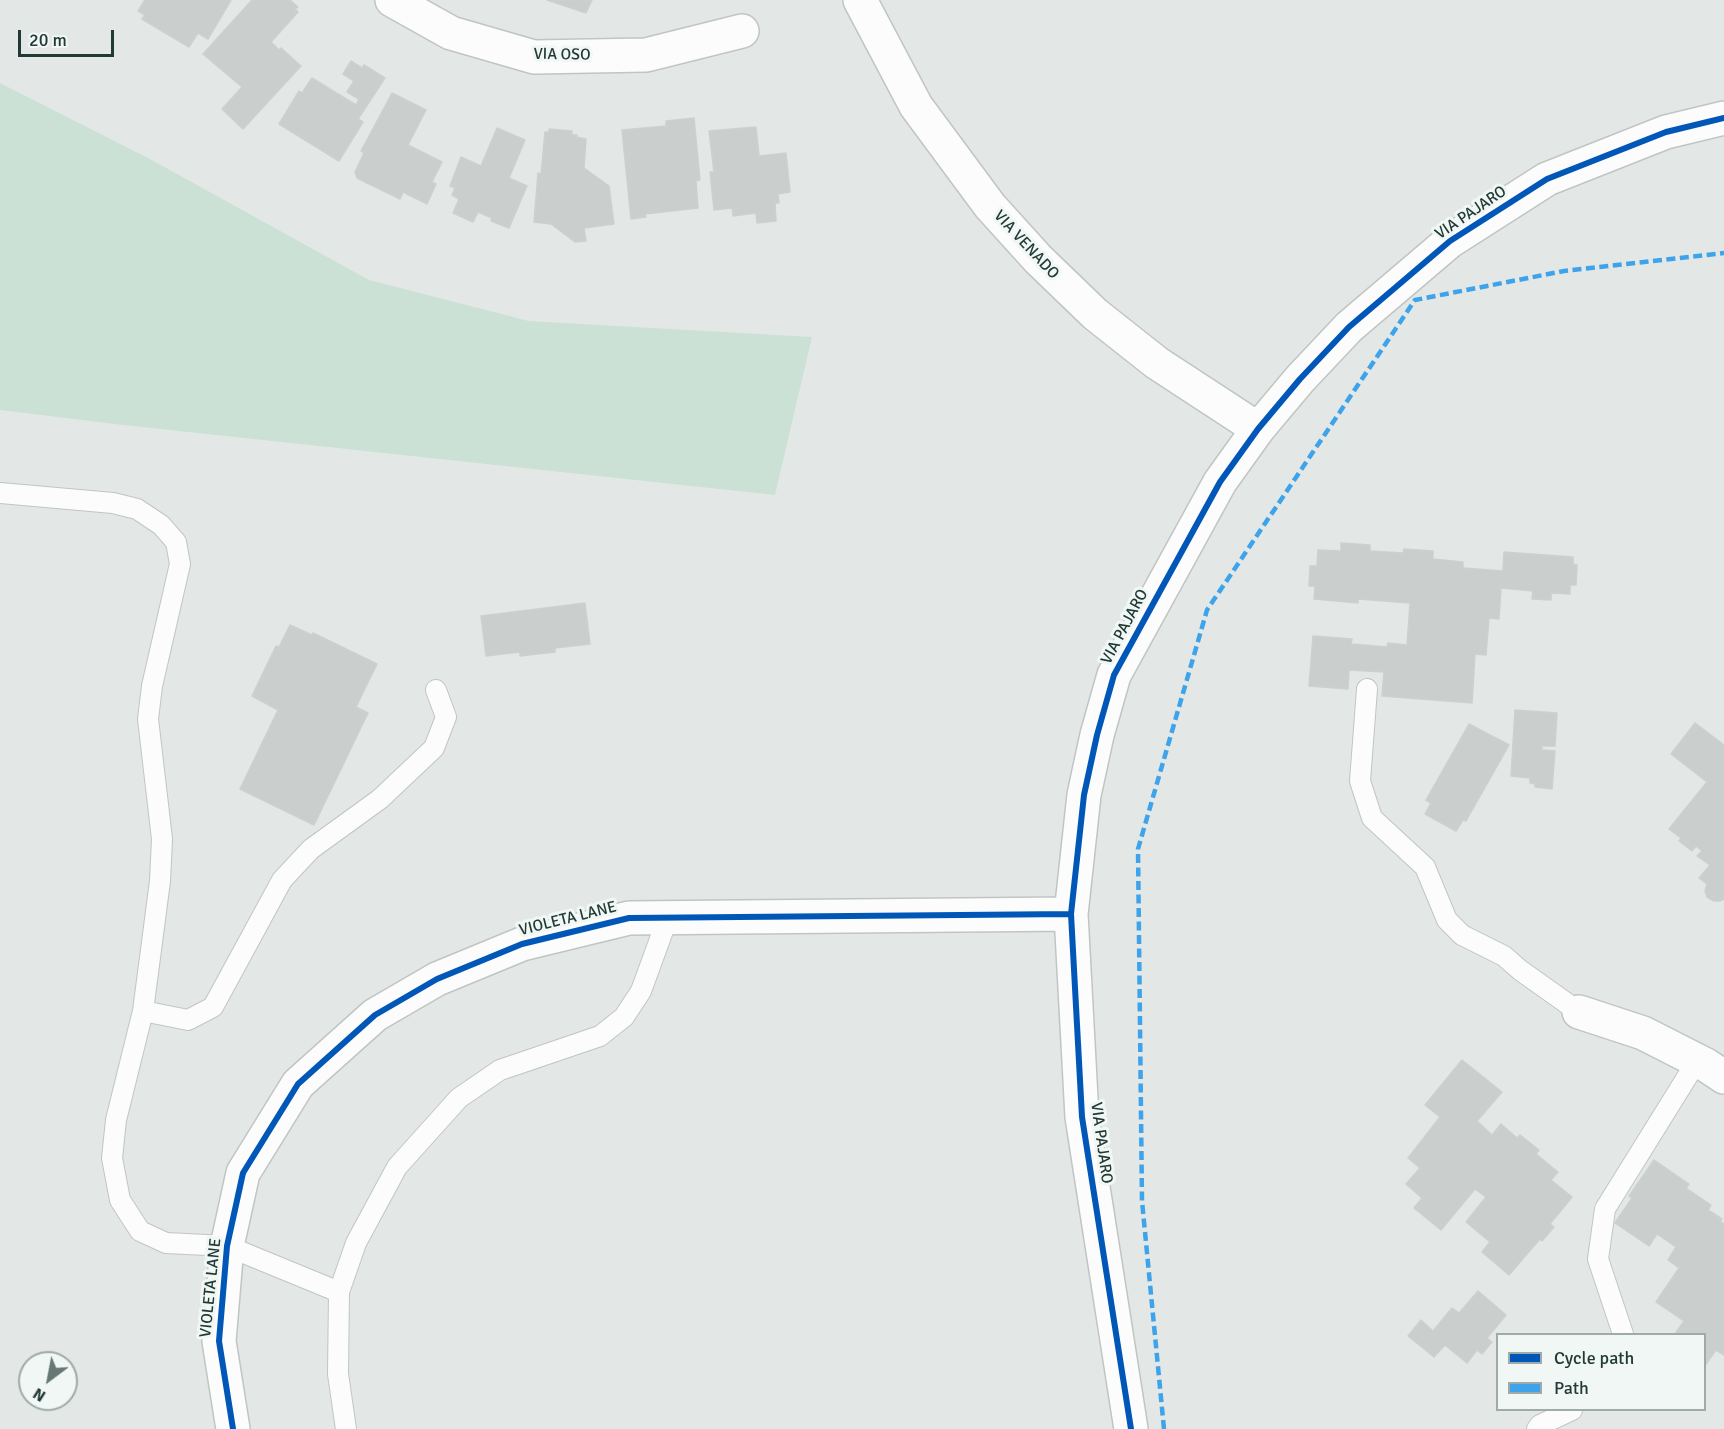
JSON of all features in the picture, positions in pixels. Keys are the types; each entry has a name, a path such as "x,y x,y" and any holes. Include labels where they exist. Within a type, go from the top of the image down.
{"street":[{"name":"VIA OSO","path":"392,0 451,33 534,57 646,55 742,31"},
{"name":"VIA VENADO","path":"860,0 916,106 990,206 1038,259 1095,314 1157,363 1258,429"},
{"name":"VIA PAJARO","path":"1131,1429 1082,1117 1071,914 1084,795 1097,735 1114,675 1220,482 1258,429 1300,379 1349,327 1449,241 1547,179 1666,132 1724,118"},
{"name":"VIOLETA LANE","path":"233,1429 219,1341 227,1246 243,1173 298,1084 375,1015 436,979 522,944 629,918 1071,914"},
{"path":"1579,1012 1643,1033 1710,1069"}],"lane":[{"path":"0,493 113,503 137,508 161,525 176,542 180,564 152,686 148,719 162,839 160,881 143,1011 116,1120 112,1158 120,1200 140,1231 166,1243 227,1246 339,1292"},
{"path":"1367,689 1360,780 1372,818 1425,867 1447,920 1462,935 1504,956 1579,1012"},
{"path":"143,1011 188,1020 213,1007 282,880 311,849 380,799 434,748 446,717 436,690"},
{"path":"346,1429 338,1374 339,1292 356,1243 397,1167 459,1098 500,1070 600,1036 624,1017 641,991 668,917"},
{"path":"1622,1333 1598,1259 1605,1209 1710,1069"},
{"path":"1537,1429 1540,1425 1570,1411"}],"green space":[{"path":"0,83 150,159 369,280 529,321 812,337 775,495 0,410"}],"building":[{"path":"145,0 231,0 208,39 198,33 189,47 142,19 145,15 138,11"},
{"path":"252,0 290,0 298,7 295,9 298,12 271,42 301,66 243,129 222,109 242,87 203,54"},
{"path":"547,0 592,0 586,13"},
{"path":"351,61 362,68 364,65 385,78 358,119 363,122 339,161 279,124 299,91 302,93 312,78 356,105 359,99 347,92 354,81 343,74"},
{"path":"392,93 426,110 408,145 442,162 432,182 436,184 427,204 403,192 400,199 357,178 355,172 364,153 361,151"},
{"path":"694,118 700,180 696,181 698,208 645,214 646,217 631,219 622,130 666,126 666,121"},
{"path":"756,127 759,156 786,153 790,192 778,194 779,203 775,203 776,221 757,223 756,213 733,216 732,208 714,210 710,172 714,172 709,131"},
{"path":"497,128 525,140 509,178 527,186 509,228 491,221 492,218 478,212 473,222 453,213 459,199 452,195 455,188 450,186 461,157 481,166"},
{"path":"549,129 572,131 572,135 586,139 584,168 609,186 614,224 584,228 586,241 575,242 551,224 534,222 538,173 541,174 545,132 549,132"},
{"path":"1341,543 1370,545 1370,551 1403,553 1404,549 1433,551 1433,559 1463,562 1463,568 1503,571 1504,552 1573,557 1573,564 1577,565 1576,585 1570,585 1570,594 1551,593 1551,600 1532,599 1533,591 1501,588 1499,619 1489,618 1486,655 1475,654 1472,703 1382,696 1384,672 1349,670 1348,689 1309,686 1313,636 1352,639 1351,644 1387,647 1388,643 1407,645 1410,603 1358,599 1358,603 1314,599 1315,586 1309,586 1310,566 1317,566 1318,550 1341,551"},
{"path":"585,603 590,644 555,648 555,652 520,656 520,652 486,656 481,616"},
{"path":"290,625 312,635 313,633 377,664 356,707 368,713 314,825 240,789 278,710 252,696 276,646 279,647"},
{"path":"1515,710 1557,713 1555,746 1542,746 1542,750 1555,751 1552,789 1535,787 1535,784 1530,783 1530,778 1511,776"},
{"path":"1695,723 1724,745 1724,899 1720,901 1707,897 1705,891 1707,884 1699,878 1710,865 1697,856 1702,851 1696,846 1692,851 1669,829 1707,782 1671,754"},
{"path":"1469,724 1509,745 1466,821 1463,820 1456,831 1425,814 1431,803 1426,800"},
{"path":"1462,1060 1502,1092 1477,1121 1492,1135 1501,1124 1517,1138 1520,1135 1539,1150 1536,1154 1558,1172 1551,1180 1572,1197 1550,1224 1554,1227 1542,1241 1540,1239 1509,1275 1482,1252 1490,1242 1466,1222 1486,1197 1475,1189 1441,1230 1414,1208 1422,1198 1406,1184 1420,1168 1408,1158 1440,1117 1425,1105"},
{"path":"1654,1160 1689,1184 1686,1188 1711,1205 1708,1210 1722,1219 1720,1221 1724,1224 1724,1355 1716,1350 1706,1364 1706,1333 1676,1333 1684,1321 1656,1302 1679,1268 1668,1260 1676,1247 1657,1234 1649,1246 1615,1223 1632,1198 1629,1196"},
{"path":"1478,1291 1506,1315 1487,1338 1492,1342 1482,1354 1477,1350 1467,1363 1445,1345 1434,1357 1408,1336 1421,1320 1433,1331 1452,1308 1459,1313"}],"marked path":[{"path":"1164,1429 1142,1201 1138,849 1207,610 1415,300 1564,271 1724,253"}],"cycle path":[{"path":"1131,1429 1082,1117 1071,914 1084,795 1097,735 1114,675 1220,482 1258,429 1300,379 1349,327 1450,241 1547,179 1666,132 1724,118"},
{"path":"233,1429 219,1341 227,1246 243,1173 298,1084 375,1015 437,979 522,944 629,918 1071,914"}]}
